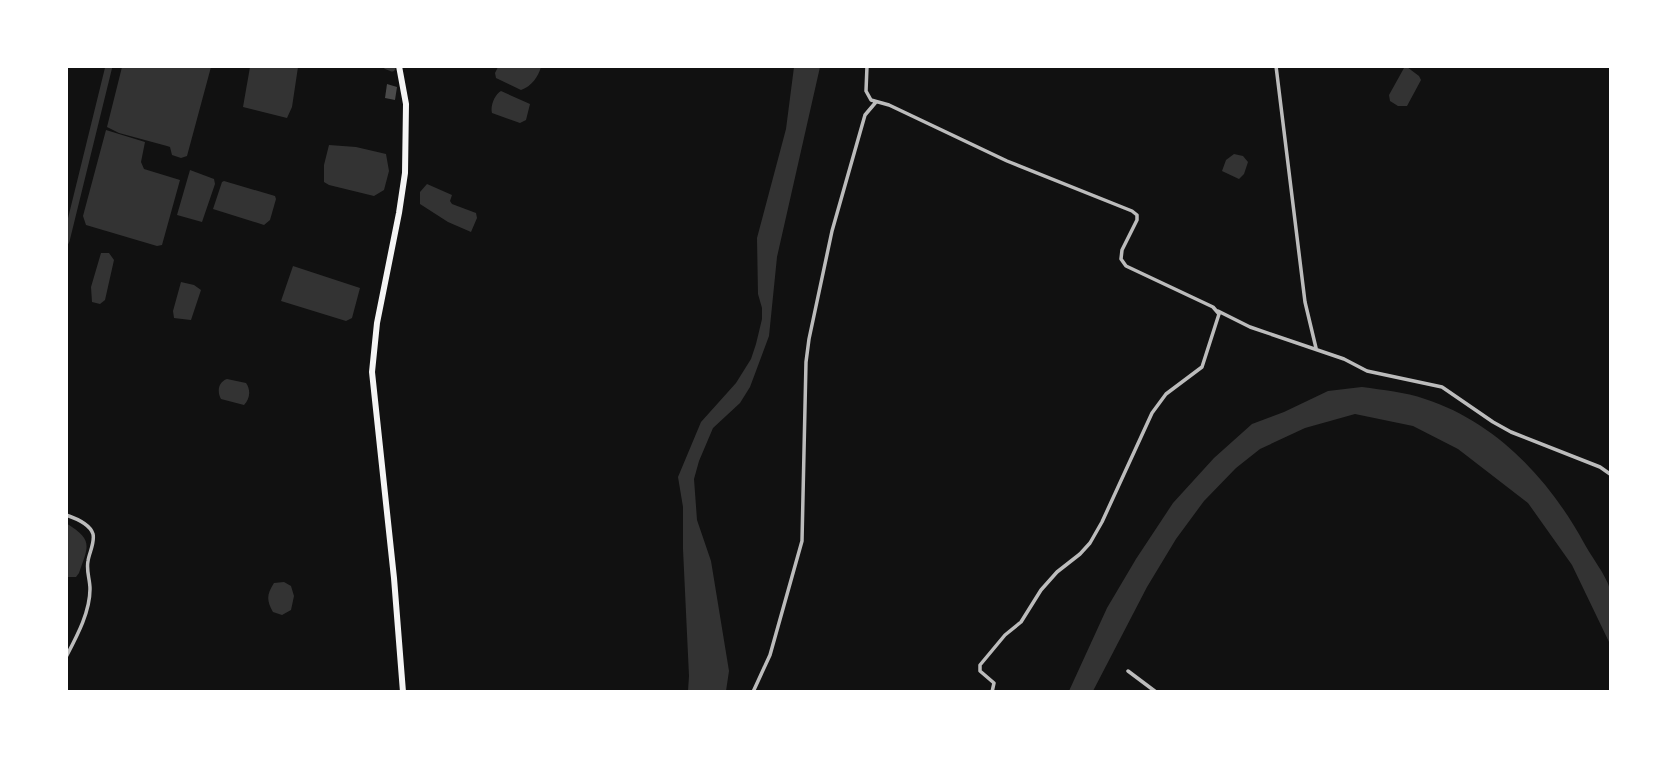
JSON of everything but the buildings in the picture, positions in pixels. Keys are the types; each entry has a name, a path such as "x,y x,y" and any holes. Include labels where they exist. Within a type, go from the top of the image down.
{"main road":[{"path":"398,67 406,104 405,173 400,213 377,323 372,372 403,691"}],"street":[{"path":"867,66 868,98 914,116 1007,161 1132,211 1138,220 1122,250 1121,259 1126,266 1250,327 1316,348 1367,371 1442,387 1511,432 1600,467 1611,474"},
{"path":"1276,66 1305,302 1316,348"},
{"path":"753,691 771,654 802,541 806,362 832,230 865,115 876,102"},
{"path":"992,691 994,683 980,671 980,665 1005,635 1021,622 1053,576 1090,543 1155,409 1166,394 1202,367 1219,318 1217,311"},
{"path":"66,515 88,527 93,537 87,565 89,598 78,633 66,657"},
{"path":"1128,671 1136,680 1156,691"}],"shaded area":[{"path":"498,66 541,67 534,81 521,90 496,78"},
{"path":"122,67 211,67 187,156 181,158 172,155 170,147 107,127"},
{"path":"250,67 298,67 292,107 287,118 243,107"},
{"path":"794,67 820,67 777,257 769,336 750,387 740,403 713,428 694,479 697,520 711,561 729,671 726,691 688,691 683,507 678,477 701,422 736,383 751,359 756,344 762,319 758,294 757,238 786,129"},
{"path":"1407,67 1421,80 1407,106 1398,106 1390,101 1389,95"},
{"path":"501,91 530,104 526,120 520,123 492,113 494,100"},
{"path":"106,130 145,142 141,162 144,169 180,180 162,245 157,246 86,225 83,216"},
{"path":"329,145 356,147 386,154 389,171 384,190 374,196 324,182 324,165"},
{"path":"1234,154 1243,156 1248,162 1239,179 1222,171 1226,160"},
{"path":"190,170 214,179 215,184 202,222 177,215"},
{"path":"224,181 275,196 270,220 264,225 213,209"},
{"path":"427,184 452,195 452,204 476,213 477,218 471,232 448,222 420,204 420,192"},
{"path":"101,253 109,253 114,260 105,300 100,304 92,302 91,287"},
{"path":"293,266 360,288 352,318 346,321 281,301"},
{"path":"181,282 201,290 191,320 174,318 173,311"},
{"path":"227,379 246,383 249,394 244,405 221,399 219,388"},
{"path":"1362,387 1410,395 1451,409 1497,438 1537,475 1570,519 1606,579 1612,603 1610,644 1572,565 1528,503 1458,449 1413,426 1355,414 1305,428 1260,449 1236,468 1204,501 1176,539 1147,587 1093,691 1069,691 1107,608 1136,559 1173,503 1214,458 1252,424 1328,391"},
{"path":"66,523 81,534 86,544 85,556 76,577 67,577"},
{"path":"284,582 291,586 294,596 291,610 282,615 273,612 268,597 274,583"}],"waterway":[{"path":"66,241 109,66"},
{"path":"387,66 392,68"}]}
